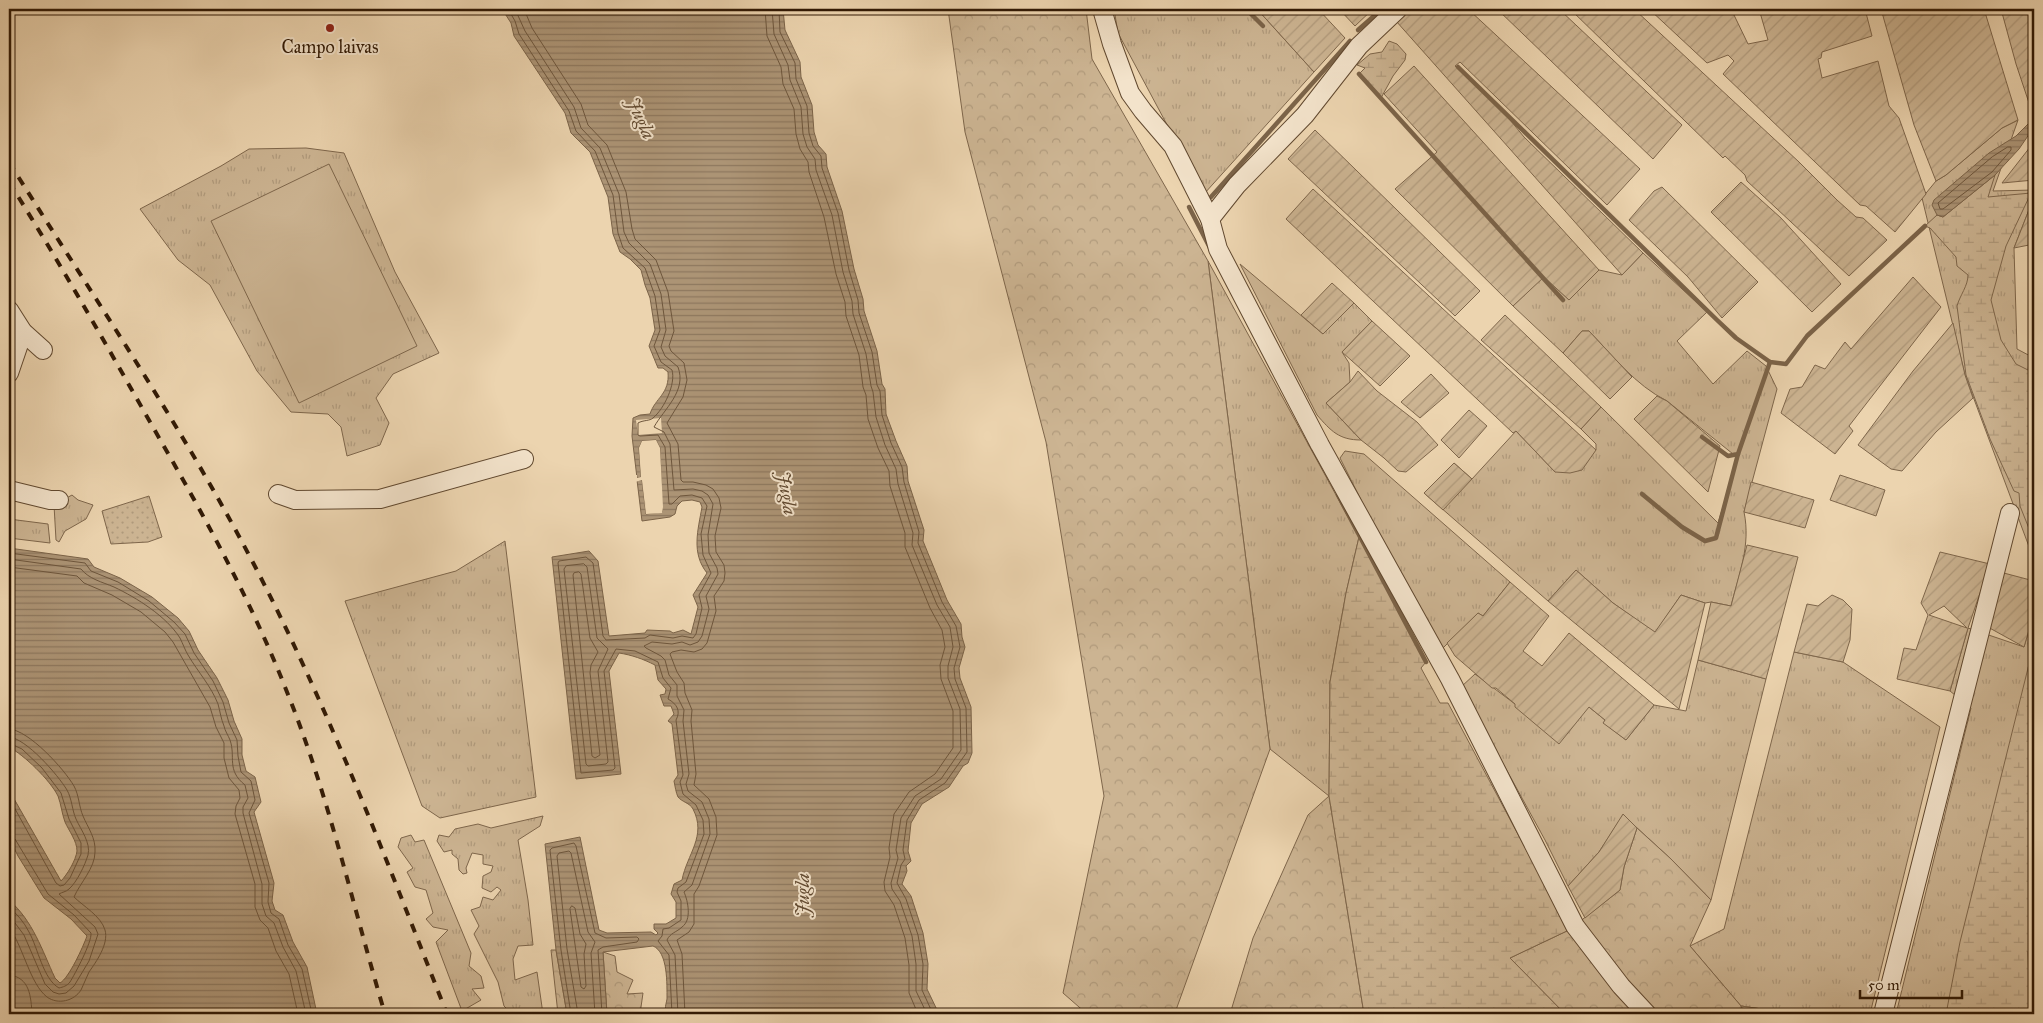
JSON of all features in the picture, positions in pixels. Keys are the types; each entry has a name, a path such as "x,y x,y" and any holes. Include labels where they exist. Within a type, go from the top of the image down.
{"street":[{"path":"1102,9 1112,44 1130,93 1142,111 1173,146 1210,219 1222,257 1320,445 1450,679 1575,926 1621,986 1647,1014"},
{"path":"1210,219 1238,185 1305,115 1359,46 1398,9"},
{"path":"9,310 23,332 43,350"},
{"path":"9,373 23,332"},
{"path":"278,494 295,500 380,499 524,459"},
{"path":"9,490 50,500 59,500"},
{"path":"1883,1014 2010,513"}],"green space":[{"path":"948,9 1086,9 1092,59 1208,261 1270,749 1176,1010 1148,1014 1087,1014 1063,993 1104,796 1046,442 965,132"},
{"path":"1114,9 1257,9 1314,72 1204,194 1118,33"},
{"path":"1257,9 1318,9 1345,38 1314,72"},
{"path":"1339,9 1373,9 1355,26"},
{"path":"1406,9 1468,9 1640,169 1607,205 1460,62 1455,66 1502,110 1524,137 1643,253 1622,275 1396,21"},
{"path":"1497,9 1559,9 1682,125 1653,159"},
{"path":"1570,9 1634,9 1799,162 1837,200 1856,217 1863,218 1887,240 1849,276 1747,181 1745,175 1725,156 1723,158"},
{"path":"1649,9 1738,9 1739,11 1734,15 1748,44 1768,40 1759,9 1865,9 1872,36 1822,52 1821,58 1818,59 1822,78 1878,61 1889,106 1899,118 1926,194 1895,232 1866,206 1860,205 1723,74 1734,61 1728,55 1707,63"},
{"path":"1881,9 1984,9 2018,120 2002,128 1946,175 1936,181 1914,125"},
{"path":"2001,9 2034,9 2034,108 2032,112 2016,64"},
{"path":"1389,41 1397,44 1406,54 1405,60 1393,76 1381,98 1359,74 1365,68 1357,65 1370,54 1382,52"},
{"path":"1414,66 1599,270 1569,300 1544,277 1513,306 1395,189 1437,152 1384,94"},
{"path":"2018,120 1993,191 2034,190 2034,197 2014,248 2017,349 2034,358 2034,560 1965,375 1922,198 1936,181 1946,175 2002,128"},
{"path":"1315,130 1480,291 1455,316 1288,159"},
{"path":"2034,142 2034,180 2002,183"},
{"path":"306,148 344,153 395,272 439,353 393,374 376,398 389,423 380,445 347,456 341,427 328,414 291,412 257,371 210,285 178,260 140,209 249,149"},
{"path":"329,164 417,346 299,403 211,221"},
{"path":"1995,175 1988,197 2031,193 2006,246 1991,300 2001,340 2016,364 2034,373 2034,541 2020,506 2019,493 2014,491 1990,439 1966,375 1957,306 1967,283 1968,275 1957,266 1956,257 1930,228 1925,226 1937,215 1943,217"},
{"path":"1741,182 1781,218 1841,284 1812,312 1711,212"},
{"path":"1662,187 1758,282 1722,318 1688,277 1629,220 1654,191"},
{"path":"1313,189 1596,450 1582,470 1570,473 1555,472 1516,431 1513,433 1286,219"},
{"path":"2034,197 2034,244 2014,248"},
{"path":"1643,253 1707,312 1677,341 1713,384 1747,351 1766,366 1777,389 1744,512 1746,524 1745,548 1731,606 1711,602 1705,603 1681,595 1655,633 1613,603 1576,570 1548,601 1424,493 1454,463 1472,479 1516,431 1555,472 1596,450 1596,444 1581,429 1601,407 1718,523 1738,458 1667,401 1645,387 1589,331 1582,331 1563,353 1513,306 1544,276 1569,300 1599,270 1622,275"},
{"path":"1208,261 1359,537 1346,593 1330,682 1329,796 1270,749"},
{"path":"1240,264 1323,334 1354,303 1372,321 1342,352 1349,363 1350,382 1326,403 1361,440 1353,440 1336,434 1317,415"},
{"path":"1913,277 1941,307 1849,426 1853,431 1835,454 1781,413 1790,389 1802,387 1815,365 1825,369 1845,342 1851,349"},
{"path":"1332,283 1354,303 1323,334 1301,315"},
{"path":"1505,315 1601,407 1581,429 1481,340"},
{"path":"1372,321 1410,356 1380,386 1342,352"},
{"path":"1953,323 1965,375 1973,398 1936,432 1902,471 1891,469 1858,445 1913,371"},
{"path":"1582,331 1589,331 1632,377 1610,399 1563,353"},
{"path":"1358,371 1377,391 1417,422 1438,445 1406,472 1398,471 1361,440 1326,403 1350,382"},
{"path":"1431,374 1449,393 1420,418 1401,402"},
{"path":"1657,396 1667,401 1720,446 1708,492 1634,419"},
{"path":"1469,410 1487,426 1459,458 1441,440"},
{"path":"1345,451 1364,454 1510,582 1483,616 1478,613 1441,650 1417,612 1340,458"},
{"path":"1454,463 1472,479 1443,510 1424,493"},
{"path":"1840,475 1885,490 1876,516 1830,500"},
{"path":"1751,482 1814,500 1805,528 1744,512"},
{"path":"72,495 78,500 93,505 86,519 65,531 59,542 56,540 54,505"},
{"path":"149,496 162,537 148,542 111,544 102,511"},
{"path":"9,519 48,524 50,543 9,538"},
{"path":"1359,537 1426,662 1421,668 1440,703 1448,703 1569,930 1510,958 1565,1014 1364,1014 1329,796 1330,682 1346,593"},
{"path":"505,541 536,797 440,818 422,806 345,601 456,571"},
{"path":"1747,545 1798,557 1766,679 1698,660 1711,602 1731,606"},
{"path":"1940,552 1990,564 1968,628 1950,691 1897,679 1904,648 1916,650 1928,615 1921,603","holes":["1944,606 1967,628 1929,615"]},
{"path":"1576,570 1613,603 1655,632 1681,595 1705,603 1679,709 1548,601"},
{"path":"2000,572 2034,581 2034,613 2024,647 1986,626"},
{"path":"1510,582 1549,616 1523,651 1542,666 1569,633 1654,705 1626,740 1603,723 1605,720 1589,707 1559,744 1515,707 1515,704 1496,688 1492,688 1455,656 1447,643 1478,613 1483,616"},
{"path":"1832,595 1843,600 1852,609 1850,640 1843,662 1794,652 1807,604 1818,606"},
{"path":"2034,613 2034,1014 1896,1014 1971,708 1950,691 1968,628 2024,647"},
{"path":"2034,644 2034,937 2028,952 2030,1014 1946,1014 1960,942"},
{"path":"1794,652 1843,662 1940,727 1870,1014 1797,1014 1741,1006 1690,946 1724,929"},
{"path":"1698,660 1766,679 1711,900 1671,859 1623,815 1599,852 1568,886 1545,840 1461,687 1475,674 1515,704 1589,707 1605,720 1604,723 1626,740 1654,705 1686,711"},
{"path":"1329,796 1364,1014 1230,1014 1253,938 1308,815"},
{"path":"1623,814 1637,828 1624,867 1620,890 1585,918 1568,886 1599,852"},
{"path":"543,816 540,826 518,840 533,945 518,946 513,959 515,980 537,972 543,1014 512,1014 504,1006 498,982 474,934 479,926 471,910 480,907 483,897 493,900 501,890 497,887 491,892 482,888 483,876 491,872 493,866 483,864 483,855 472,853 466,868 467,873 463,874 459,870 458,859 452,854 452,850 444,852 437,841 439,835 449,837 455,829 478,824 491,828"},
{"path":"1637,828 1711,900 1690,946 1741,1006 1745,1014 1565,1014 1510,958 1569,930 1620,890 1624,867"},
{"path":"411,835 415,842 424,840 471,953 469,966 481,976 484,988 472,989 481,1000 462,1011 436,942 448,930 433,927 426,919 433,913 426,890 415,887 407,872 413,868 398,847 401,838"},
{"path":"551,950 556,950 567,1014 558,1014"},
{"path":"603,952 615,956 617,972 633,980 627,994 643,993 640,1014 607,1014"},
{"path":"1741,1006 1797,1014 1745,1014"}],"water":[{"name":"Jugla","path":"502,9 783,9 785,30 800,62 801,77 812,105 814,132 818,145 826,154 827,167 842,211 854,269 863,299 864,311 877,351 882,384 885,389 886,414 907,466 908,481 924,530 923,541 947,600 961,624 965,647 959,668 960,678 971,707 972,753 968,763 963,766 949,787 922,804 911,823 908,851 911,861 906,866 907,871 902,884 911,896 923,933 928,964 927,989 939,1014 667,1014 665,1008 667,999 666,969 662,955 653,946 603,952 607,1014 567,1014 556,950 545,844 580,837 599,930 607,933 651,932 656,935 658,933 654,929 654,924 666,924 676,918 676,902 671,894 674,884 682,880 695,845 698,828 693,809 678,797 674,781 678,775 672,724 668,721 674,714 671,706 664,706 660,695 665,694 666,689 658,680 655,665 642,659 619,653 609,671 621,774 576,779 552,557 589,551 598,561 609,636 645,633 647,630 670,631 673,633 683,630 691,634 698,607 693,595 707,573 702,565 697,549 702,507 700,502 692,500 682,501 677,506 675,514 670,517 642,521 637,480 642,480 646,514 662,512 660,448 656,440 642,441 639,448 641,478 637,478 632,436 633,418 650,414 665,391 668,379 668,372 663,368 658,368 649,346 655,330 650,298 641,270 620,252 613,234 608,197 590,152 571,133 565,113 514,36 511,23"},
{"path":"2034,118 2034,127 2019,149 1995,175 1943,217 1937,215 1932,205 1934,200 1989,153 2016,136"},
{"path":"9,548 88,559 94,567 120,578 152,597 178,618 189,631 198,650 217,678 228,700 242,739 242,755 246,771 255,777 261,802 254,812 274,883 272,901 275,910 283,915 293,942 307,967 317,1014 14,1014 9,975 9,900 31,927 55,978 60,983 71,969 87,936 71,919 44,898 9,838 9,790 61,881 71,867 77,851 76,844 65,822 58,796 36,769 9,747"}],"pier":[{"path":"661,418 662,433 638,435 636,420"},
{"path":"656,440 660,448 662,513 646,514 642,480 635,482 633,475 637,475 637,478 641,477 639,448 642,441","holes":["643,443 655,443 657,448 660,510 647,511 641,448"]}],"waterway":[{"path":"1246,9 1263,26"},
{"path":"1358,30 1382,9"},
{"path":"1211,197 1350,41"},
{"path":"1458,67 1736,338 1770,362 1786,364 1807,336 1925,226"},
{"path":"1359,74 1563,300"},
{"path":"1189,207 1210,248"},
{"path":"1702,437 1728,456 1738,454 1770,362"},
{"path":"1642,494 1682,527 1705,541 1716,538 1738,454"},
{"path":"1338,495 1426,662"}],"railway":[{"path":"9,162 186,444 271,597 326,715 351,774 447,1014"},
{"path":"9,182 47,243 190,493 258,624 287,692 316,771 385,1014"}],"place":[{"name":"Campo laivas","path":"330,28"}]}
